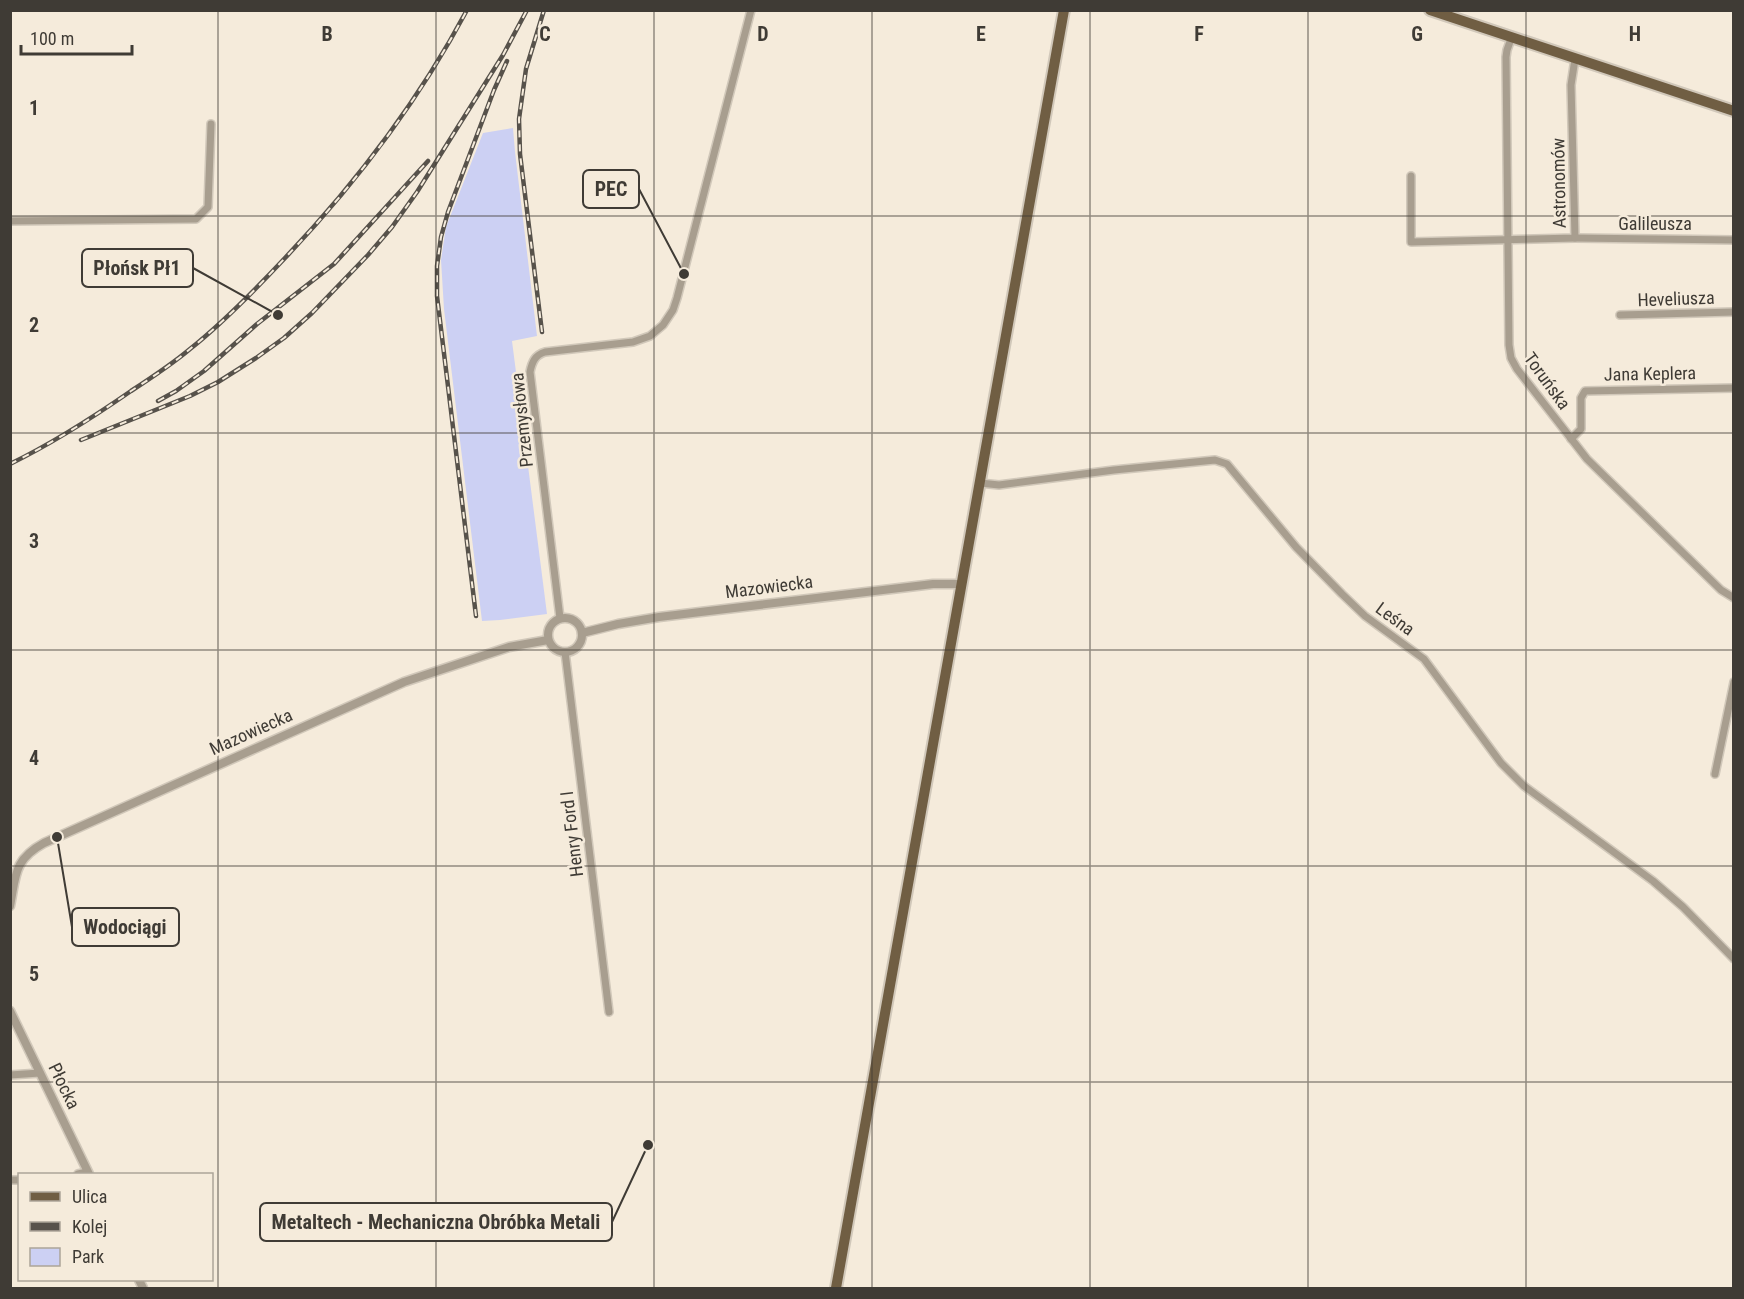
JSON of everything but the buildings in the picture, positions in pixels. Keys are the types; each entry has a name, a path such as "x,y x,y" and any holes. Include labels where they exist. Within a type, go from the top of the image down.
{"main road":[{"path":"836,1288 1064,10"},
{"path":"1430,10 1511,39 1734,111"}],"street":[{"name":"Przemysłowa","path":"560,618 530,372 532,363 539,354 545,352 633,342 650,336 673,310 751,10"},
{"name":"Toruńska","path":"1511,39 1506,57 1510,358 1587,459 1721,590 1734,598"},
{"name":"Astronomów","path":"1507,240 1575,238 1571,85 1575,59"},
{"path":"10,221 196,219 208,207 211,124"},
{"path":"1411,176 1411,242 1507,240"},
{"name":"Galileusza","path":"1575,238 1734,240"},
{"name":"Heveliusza","path":"1620,315 1734,312"},
{"name":"Jana Keplera","path":"1571,439 1581,429 1581,398 1585,391 1734,388"},
{"name":"Leśna","path":"980,483 999,485 1215,460 1227,464 1296,547 1341,594 1365,616 1424,659 1501,763 1524,786 1653,881 1683,907 1734,959"},
{"name":"Mazowiecka","path":"582,633 657,617 941,583 962,584"},
{"path":"560,618 576,622 582,633 580,644 565,652 556,650 548,640 550,626 560,618"},
{"name":"Mazowiecka","path":"10,906 19,866 31,851 44,843 404,682 509,647 548,640"},
{"name":"Henry Ford I","path":"565,652 609,1012"},
{"path":"1715,774 1734,682"},
{"name":"Płocka","path":"10,1011 88,1173"},
{"path":"10,1075 40,1073"}],"green space":[{"path":"513,128 537,336 512,341 547,614 482,621 444,309 441,260 446,227 483,133"}],"railway":[{"path":"10,464 72,430 161,371 203,339 251,294 311,230 361,171 407,109 467,10"},
{"path":"81,440 190,396 218,382 284,338 312,313 368,255 417,192 503,55 527,10"},
{"path":"542,332 520,154 519,119 526,69 544,10"},
{"path":"476,616 437,296 437,266 441,237 448,212 507,61"},
{"path":"158,401 204,371 257,324 334,264 428,161"}],"place":[{"name":"PEC","path":"684,274"},
{"name":"Płońsk Pł1","path":"278,315"},
{"name":"Wodociągi","path":"57,837"},
{"name":"Metaltech - Mechaniczna Obróbka Metali","path":"648,1145"}]}
